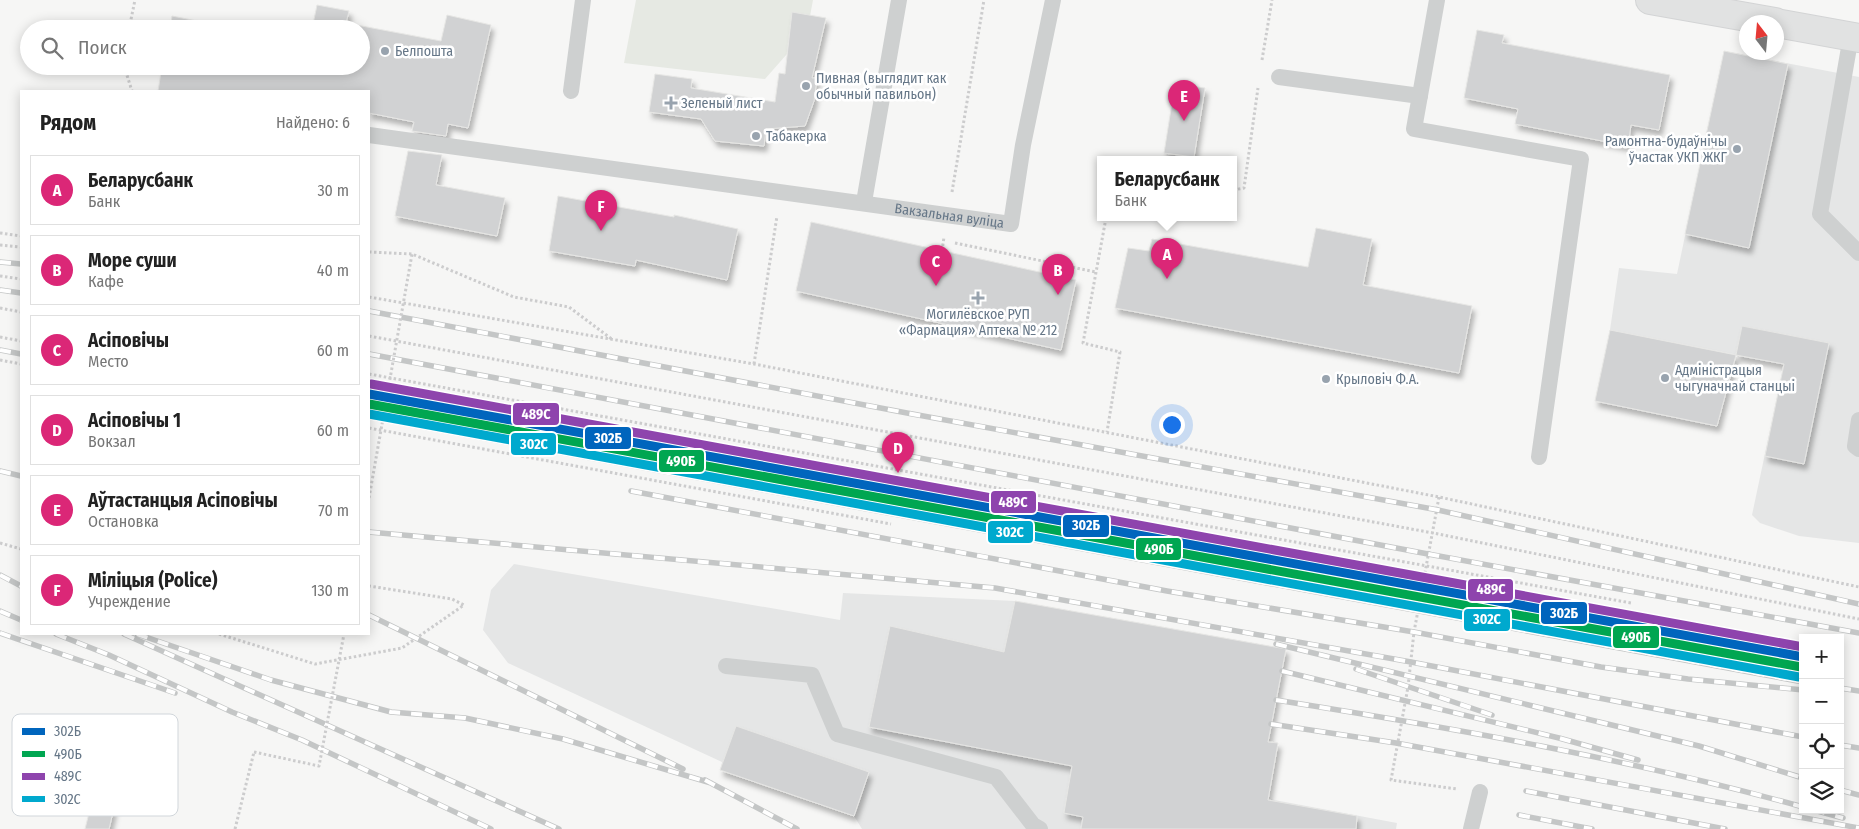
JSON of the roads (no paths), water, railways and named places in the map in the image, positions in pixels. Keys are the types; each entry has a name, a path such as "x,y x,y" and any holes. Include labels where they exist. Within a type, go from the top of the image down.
{"street":[{"path":"1650,0 1739,16"},
{"path":"1784,24 1855,37"}],"lane":[{"path":"571,91 583,0"},
{"path":"864,202 899,0"},
{"name":"Вакзальная вуліца","path":"370,135 781,190 1011,224 1023,145 1053,0"},
{"path":"1437,0 1414,129 1581,159 1539,457"},
{"path":"1855,37 1820,214 1859,253"},
{"path":"1278,77 1420,96"},
{"path":"1859,420 1855,446 1859,449"},
{"path":"726,666 812,675 837,734 996,777 1033,825 1040,829"},
{"path":"1471,829 1480,792"}],"railway":[{"path":"0,262 20,264"},
{"path":"0,290 20,293"},
{"path":"370,311 907,413 1438,510 1859,604"},
{"path":"0,350 20,354"},
{"path":"370,354 1428,554 1859,633"},
{"path":"370,417 1799,681"},
{"path":"0,471 20,476"},
{"path":"631,491 1167,591 1414,632 1601,667 1688,679 1799,690"},
{"path":"370,532 995,588 1411,662 1799,736"},
{"path":"0,575 20,585"},
{"path":"0,611 20,620"},
{"path":"370,615 683,769"},
{"path":"0,633 175,693"},
{"path":"59,635 109,655 232,712 302,740 491,829"},
{"path":"126,635 559,829"},
{"path":"140,635 271,680 391,712 465,718 563,739 711,783"},
{"path":"1276,644 1699,746 1799,777"},
{"path":"1356,669 1492,715"},
{"path":"1282,671 1559,738 1638,760"},
{"path":"1844,689 1859,691"},
{"path":"1276,700 1409,722 1607,759 1799,806"},
{"path":"1271,724 1396,743 1859,828"},
{"path":"1844,746 1859,748"},
{"path":"705,780 797,829"},
{"path":"1526,791 1725,829"},
{"path":"1844,791 1859,795"},
{"path":"1828,814 1843,818"},
{"path":"1519,815 1592,829"}],"place":[{"name":"Белпошта","path":"385,51"},
{"name":"Пивная (выглядит как обычный павильон)","path":"806,86"},
{"name":"Зеленый лист","path":"671,103"},
{"name":"Аўтастанцыя Асіповічы","path":"1184,121"},
{"name":"Табакерка","path":"756,136"},
{"name":"Рамонтна-будаўнічы ўчастак УКП ЖКГ","path":"1737,149"},
{"name":"Міліцыя (Police)","path":"601,231"},
{"name":"Беларусбанк","path":"1167,279"},
{"name":"Асіповічы","path":"936,286"},
{"name":"Море суши","path":"1058,295"},
{"name":"Могилёвское РУП «Фармация» Аптека № 212","path":"978,298"},
{"name":"Адміністрацыя чыгуначнай станцыі","path":"1665,378"},
{"name":"Крыловіч Ф.А.","path":"1326,379"},
{"name":"Асіповічы 1","path":"898,473"}]}
